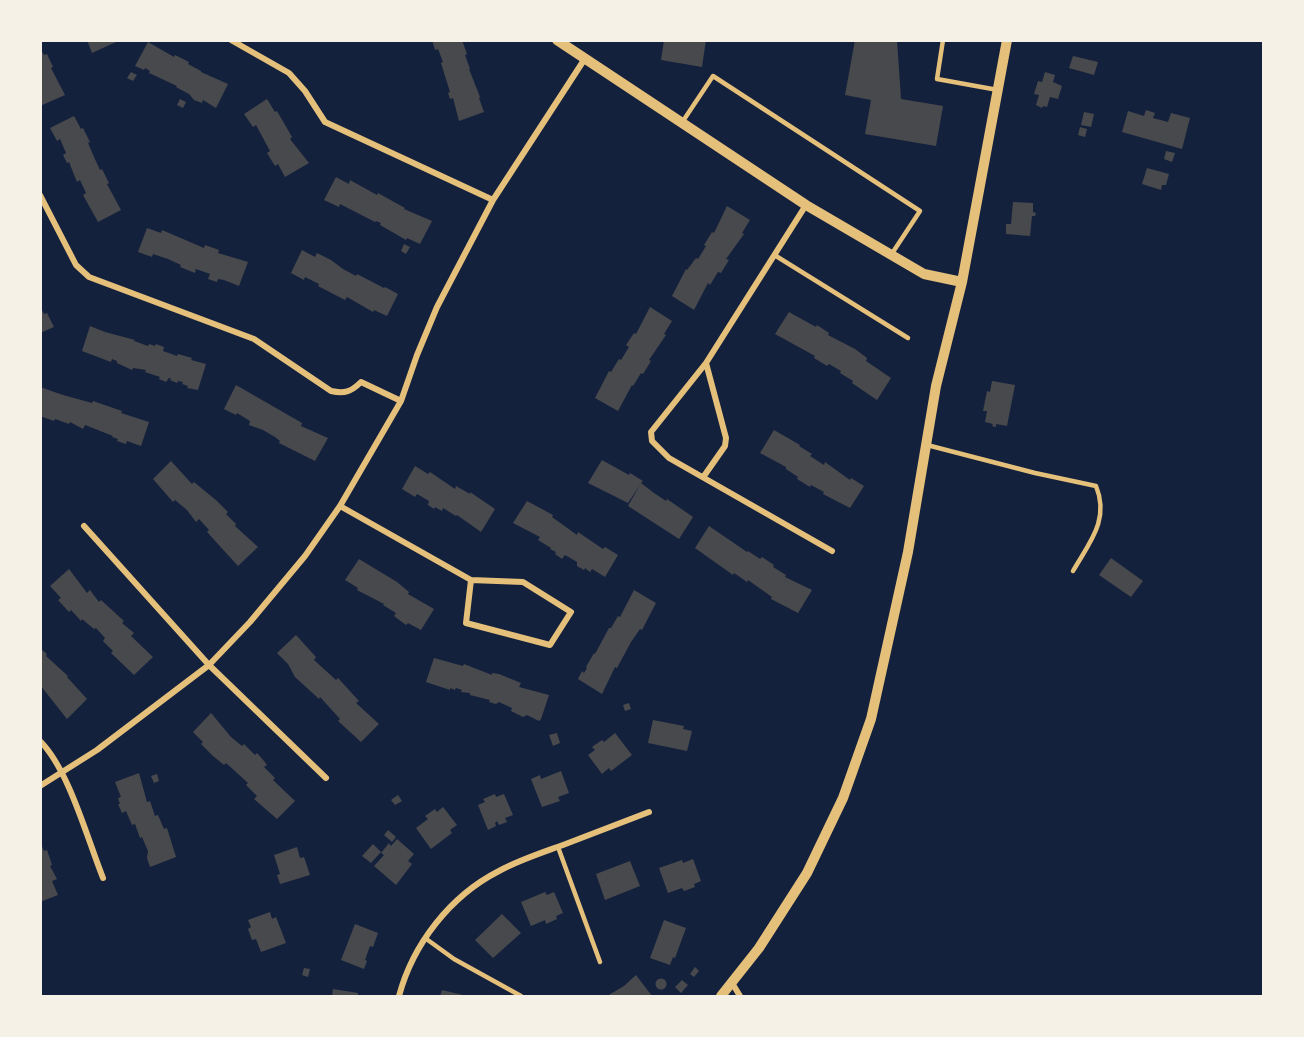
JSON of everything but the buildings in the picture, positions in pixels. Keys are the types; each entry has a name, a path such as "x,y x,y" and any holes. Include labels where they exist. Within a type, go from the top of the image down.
{"street":[{"path":"231,40 289,73 305,91 325,122 493,200"},
{"path":"557,40 806,206 924,274 962,282"},
{"path":"721,996 759,948 807,873 839,808 871,719 906,563 936,386 962,282 1007,40"},
{"path":"40,786 62,774 114,738 209,665 250,622 305,556 340,506 401,401 437,307 493,200 584,60"},
{"path":"40,195 76,265 89,277 254,339 331,391 342,393 354,389 361,382 401,401"},
{"path":"806,206 706,363 651,432 652,441 669,458 832,551"},
{"path":"704,476 725,446 726,438 706,363"},
{"path":"340,506 471,580 523,582 571,612 550,645 466,623 471,580"},
{"path":"84,526 209,665 326,778"},
{"path":"40,741 51,751 62,774 103,878"},
{"path":"399,996 408,970 425,938 442,916 475,885 499,871 649,812"},
{"path":"732,983 740,996"}],"lane":[{"path":"944,40 937,79 998,90"},
{"path":"681,124 713,76 920,211 891,255"},
{"path":"776,256 908,338"},
{"path":"927,445 1035,474 1096,486 1101,499 1099,527 1073,571"},
{"path":"558,847 600,962"},
{"path":"425,938 454,959 521,996"}]}
